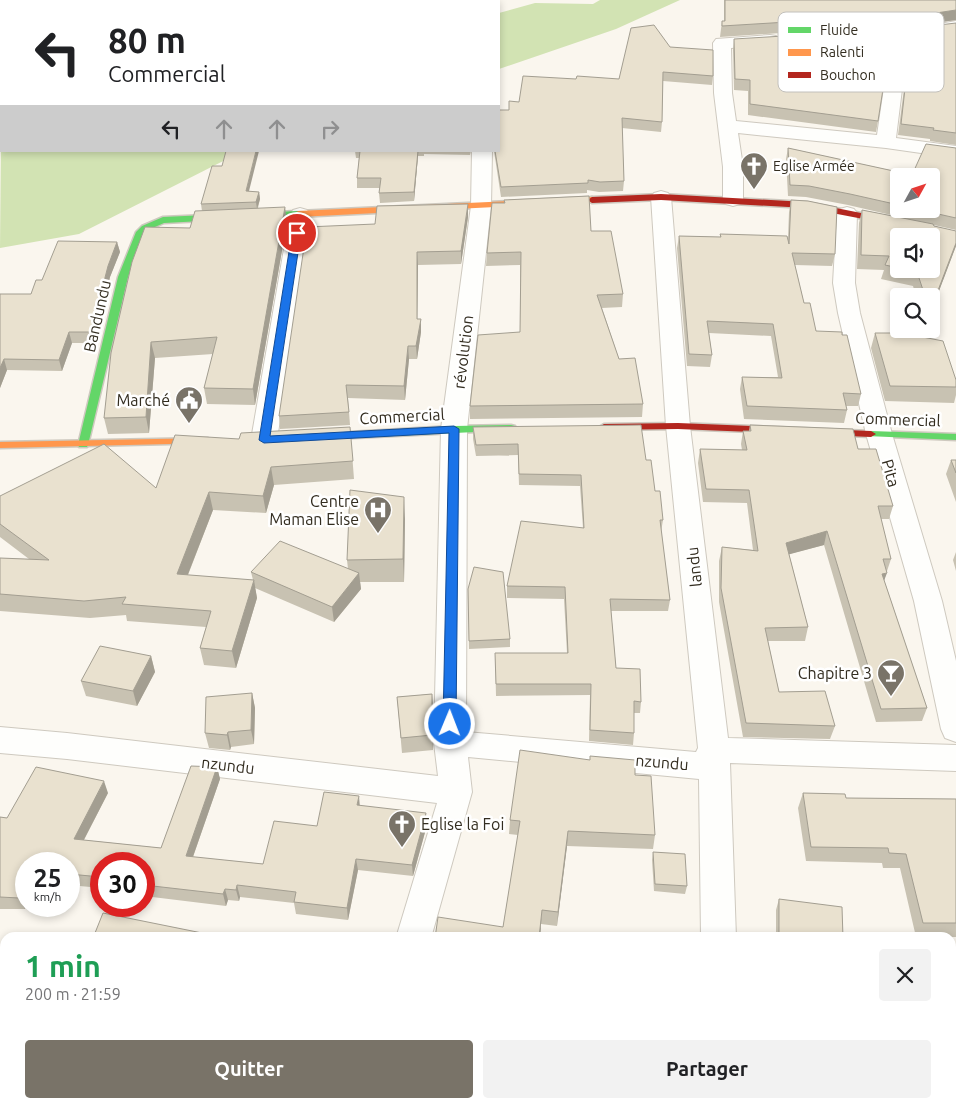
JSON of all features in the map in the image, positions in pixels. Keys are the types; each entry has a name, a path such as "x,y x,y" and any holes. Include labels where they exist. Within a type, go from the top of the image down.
{"street":[{"path":"733,200 733,167 722,93 722,43 778,40"},
{"path":"886,142 893,92"},
{"path":"728,126 886,142 956,152"},
{"name":"révolution","path":"456,792 450,743 454,429 482,206 482,152"},
{"name":"Bandundu","path":"83,445 123,277 139,234 151,225 173,219 661,197 806,205 956,238"},
{"name":"landu","path":"661,197 678,426 714,750 719,932"},
{"name":"Pita","path":"847,213 844,283 849,313 880,434 928,601 956,729"},
{"path":"264,440 300,214"},
{"name":"Commercial","path":"590,427 678,426 956,437"},
{"name":"Commercial","path":"300,438 454,429 522,428"},
{"path":"0,445 83,445 216,441"},
{"name":"nzundu","path":"0,740 67,746 456,792"},
{"name":"nzundu","path":"450,743 704,766 714,750"},
{"path":"714,750 956,758"},
{"path":"415,932 456,792"}],"green space":[{"path":"600,0 680,0 616,29 500,69 500,13 535,3 593,4"},
{"path":"1,152 241,152 79,234 0,248"}],"building":[{"path":"725,0 956,0 956,10 943,12 778,12 778,23 722,26 722,21 725,21"},
{"path":"956,23 956,133 901,124 905,92 944,92 944,24"},
{"path":"654,25 670,47 713,50 713,76 663,72 662,122 622,118 624,181 600,182 588,180 588,183 501,187 495,152 500,152 500,110 509,110 509,101 519,102 523,76 576,79 577,76 619,79 631,28"},
{"path":"778,36 778,92 883,92 878,121 750,104 750,80 735,79 734,39"},
{"path":"926,144 956,148 956,218 940,214 940,168 915,168"},
{"path":"788,148 890,170 890,203 809,186 790,185"},
{"path":"226,152 256,152 246,191 259,192 256,202 201,204 212,166 222,166"},
{"path":"360,152 418,152 414,192 379,193 381,178 357,178"},
{"path":"589,196 591,231 611,231 623,294 597,295 619,359 635,358 643,404 470,406 478,335 520,332 521,252 487,253 492,203 505,203 504,200"},
{"path":"791,200 808,201 837,207 835,254 792,253 804,303 810,303 816,331 842,332 842,335 847,335 861,394 843,393 847,410 747,406 742,377 782,378 773,324 707,321 712,355 689,354 679,236 721,237 720,234 787,236 789,244"},
{"path":"468,204 461,251 417,252 417,319 421,319 416,346 408,346 404,386 346,385 349,412 279,416 307,227 375,224 377,206"},
{"path":"285,207 253,389 204,388 217,337 151,342 146,417 104,418 111,353 132,262 145,227 190,228 195,211"},
{"path":"862,210 890,216 890,218 903,218 933,224 934,226 956,231 956,243 939,288 922,288 919,278 940,278 940,228 890,228 890,266 885,265 889,256 861,255"},
{"path":"58,241 117,242 108,266 91,332 69,332 59,360 4,359 0,368 0,294 31,294 36,280 42,280"},
{"path":"875,333 890,333 890,338 928,338 943,341 956,380 956,387 890,386"},
{"path":"641,425 646,460 651,460 655,491 660,491 663,520 660,520 670,600 610,599 616,668 640,669 641,702 634,701 634,733 590,730 591,684 496,684 495,653 568,653 565,587 507,586 521,521 584,528 581,475 519,474 518,444 476,445 473,427"},
{"path":"750,425 853,429 858,449 876,449 893,506 878,506 891,559 883,559 887,573 882,574 927,708 881,709 827,531 786,543 808,627 765,628 779,692 825,691 835,726 746,723 721,588 722,547 758,551 749,490 706,489 700,449 747,450 743,431 751,431"},
{"path":"350,427 353,461 271,467 263,496 209,492 177,574 254,580 232,651 200,648 211,611 122,604 126,597 84,601 0,594 0,558 49,560 0,524 0,496 104,444 156,488 175,435 239,439 241,433"},
{"path":"951,460 956,460 956,473"},
{"name":"Centre Maman Elise","path":"350,490 404,497 403,559 347,560"},
{"path":"280,541 359,573 332,607 251,572"},
{"path":"474,567 503,572 510,639 469,641 468,589"},
{"path":"100,646 151,656 133,691 81,681"},
{"path":"252,693 251,730 228,732 227,735 205,733 206,697"},
{"path":"432,694 432,735 401,738 397,697"},
{"path":"520,750 590,760 590,756 635,760 635,775 651,776 655,835 568,831 558,912 542,910 540,932 436,932 438,917 503,927 520,821 510,820"},
{"path":"191,766 217,767 186,856 263,864 274,821 317,826 324,792 359,796 357,805 426,813 412,865 356,859 347,908 294,902 296,892 237,885 236,890 225,889 223,894 155,886 155,852 90,852 90,876 80,875 80,852 15,852 15,898 0,897 0,817 7,818 36,767 104,781 74,839 161,848"},
{"path":"803,793 845,794 846,798 956,799 956,923 923,923 906,854 889,853 888,848 811,847"},
{"path":"653,852 685,854 687,886 655,884"},
{"path":"779,899 842,907 843,932 779,932"},
{"path":"101,917 123,917 197,932 95,932"}],"traffic: fast":[{"path":"83,445 123,277 139,234 145,228 163,220 298,214"},
{"path":"314,437 454,429 511,428"},
{"path":"871,434 956,437"}],"traffic: slow":[{"path":"298,214 592,200"},
{"path":"0,445 208,441"}],"traffic: jam":[{"path":"592,200 661,197 806,205 906,225 956,238"},
{"path":"604,427 678,426 871,434"}],"place":[{"name":"Eglise Armée","path":"754,190"},
{"name":"Marché","path":"189,424"},
{"name":"Centre Maman Elise","path":"378,534"},
{"name":"Chapitre 3","path":"891,697"},
{"name":"Eglise la Foi","path":"402,848"}],"route":[{"path":"297,233 264,440 454,429 450,724"}]}
